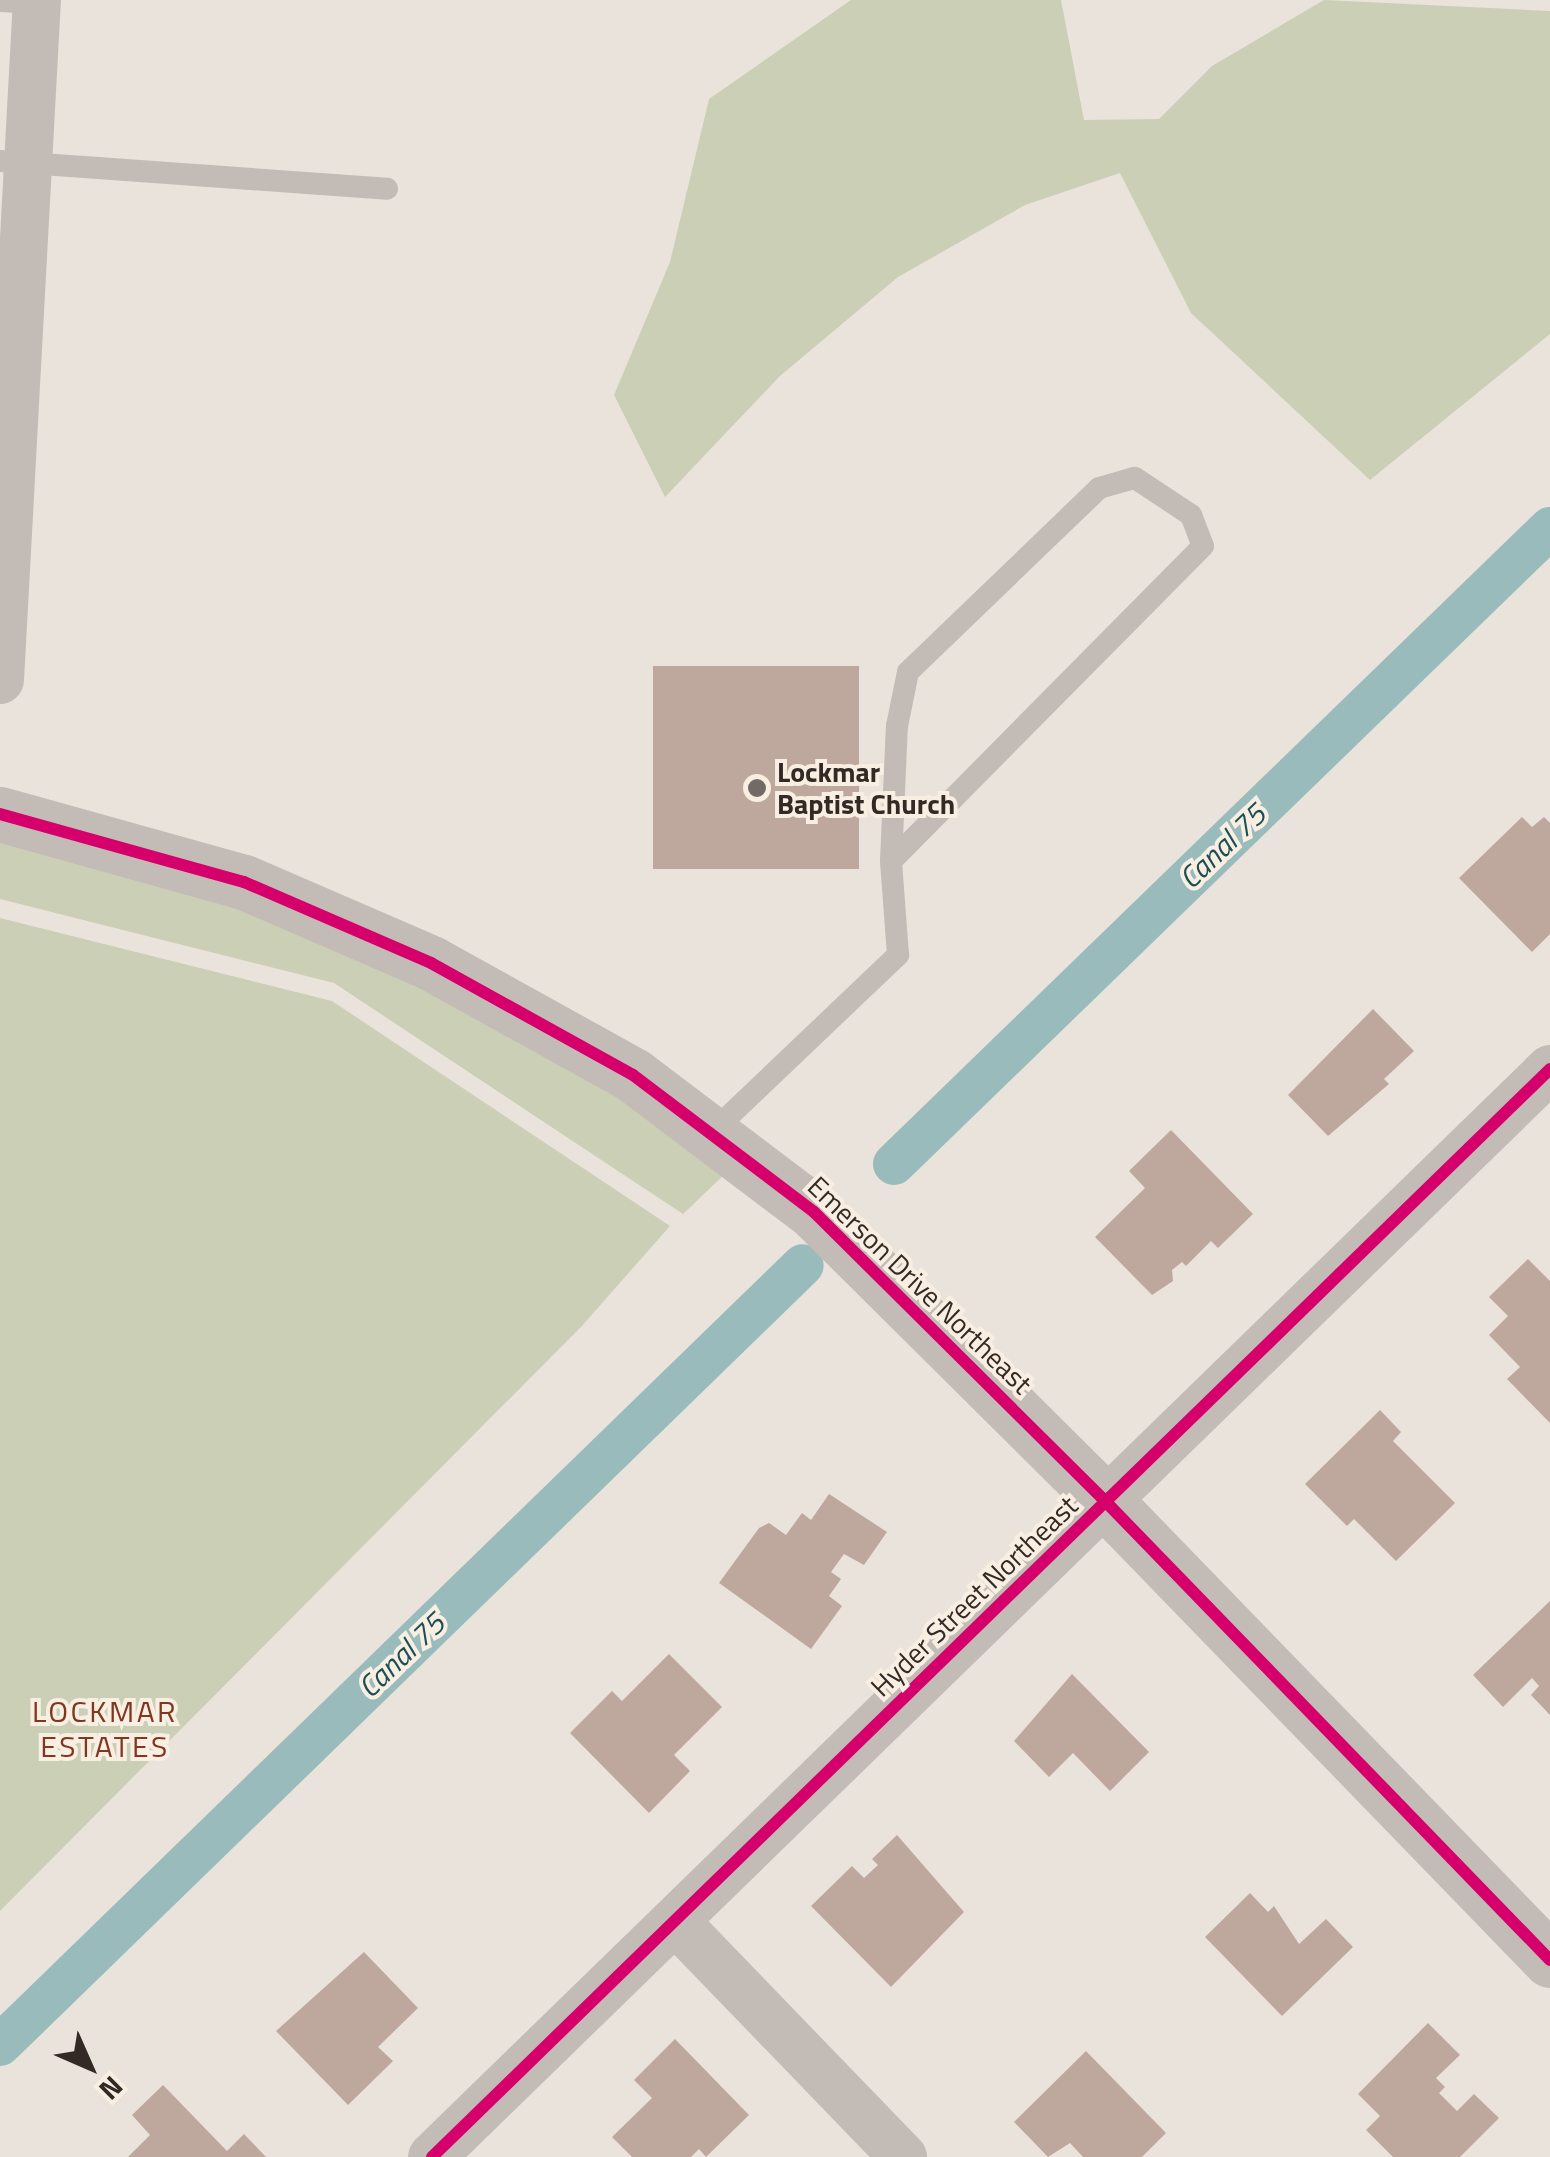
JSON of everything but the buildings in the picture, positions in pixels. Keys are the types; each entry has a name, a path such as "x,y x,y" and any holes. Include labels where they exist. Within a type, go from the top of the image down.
{"street":[{"path":"0,680 14,161 25,1"},
{"name":"Emerson Drive Northeast","path":"0,814 244,882 430,963 634,1075 814,1212 1106,1502 1550,1960"},
{"name":"Hyder Street Northeast","path":"432,2157 1106,1502 1545,1084"},
{"path":"676,1922 904,2157"}],"lane":[{"path":"14,161 387,188"},
{"path":"710,1134 898,954 891,862 897,726 908,672 1100,488 1136,478 1191,515 1203,546 891,862"}],"green space":[{"path":"851,0 1061,0 1084,120 1159,119 1212,66 1324,0 1550,11 1550,334 1370,480 1191,313 1120,173 1025,205 898,277 780,376 665,497 614,395 670,262 709,99"},
{"path":"0,837 239,903 423,982 623,1093 727,1172 683,1214 334,983 0,899"},
{"path":"0,918 332,1001 670,1226 581,1327 0,1911"}],"waterway":[{"name":"Canal 75","path":"894,1164 1550,528"},
{"name":"Canal 75","path":"0,2045 803,1265"}],"cycle path":[{"path":"0,814 244,882 431,963 633,1075 814,1212 1106,1502 1550,1960"},
{"path":"432,2157 1550,1069"}],"place":[{"name":"Lockmar Baptist Church","path":"757,788"}],"district":[{"name":"LOCKMAR ESTATES","path":"105,1728"}]}
